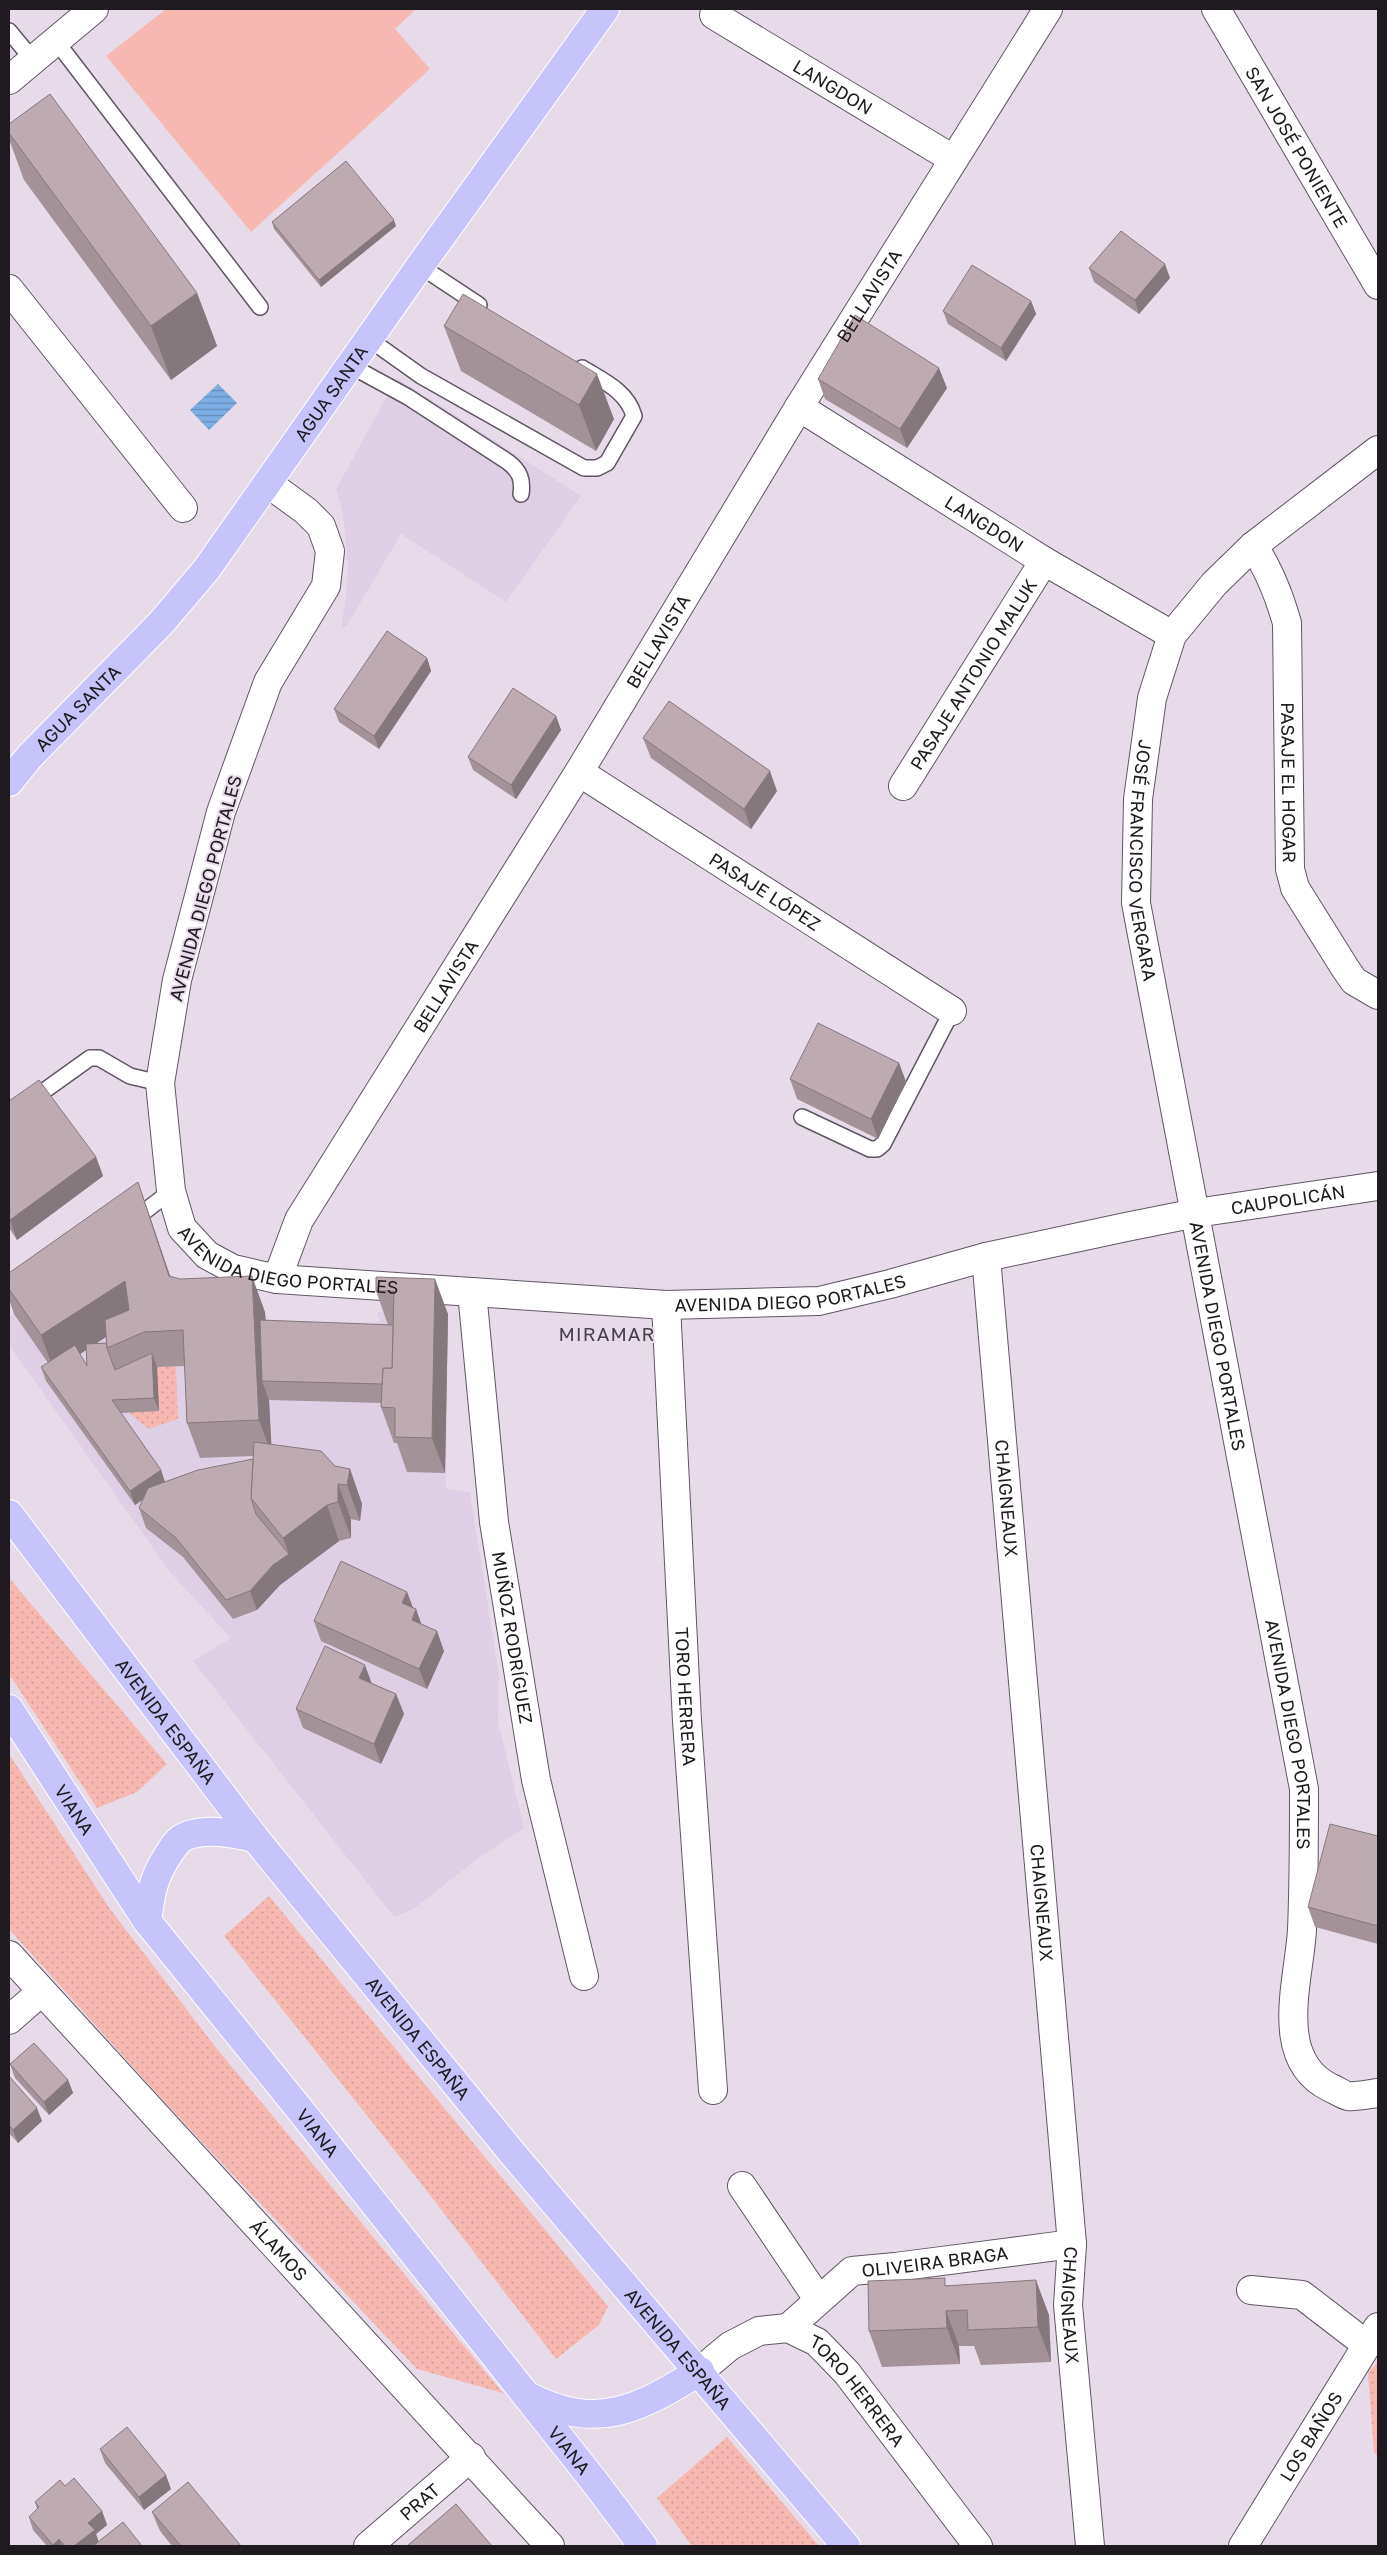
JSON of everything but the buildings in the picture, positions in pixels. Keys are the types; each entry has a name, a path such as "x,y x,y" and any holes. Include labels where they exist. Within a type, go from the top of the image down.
{"main road":[{"name":"AGUA SANTA","path":"9,782 19,762 161,623 206,570 269,484 420,266 605,9"},
{"name":"AVENIDA ESPAÑA","path":"9,1514 255,1838 513,2154 700,2371 731,2411 846,2546"},
{"name":"VIANA","path":"9,1709 147,1921 301,2111 643,2546"},
{"path":"147,1921 151,1889 157,1871 176,1843 184,1836 223,1831 255,1838"},
{"path":"524,2394 543,2404 563,2410 584,2414 607,2414 630,2410 659,2396 700,2371"}],"street":[{"path":"9,80 94,9"},
{"name":"BELLAVISTA","path":"277,1279 299,1220 579,772 799,407 1048,9"},
{"name":"SAN JOSÉ PONIENTE","path":"1216,9 1371,257 1378,286"},
{"name":"LANGDON","path":"714,15 953,159"},
{"path":"9,289 183,508"},
{"name":"LANGDON","path":"799,407 1044,561 1172,635"},
{"name":"JOSÉ FRANCISCO VERGARA","path":"1196,1213 1187,1179 1136,903 1138,799 1152,698 1172,635 1214,584 1253,546 1378,450"},
{"name":"AVENIDA DIEGO PORTALES","path":"269,484 321,526 330,552 326,586 268,682 221,812 177,980 160,1083 171,1191 182,1228 207,1256 233,1269 277,1279 666,1305 819,1301 890,1284 986,1257 1196,1213 1304,1790 1303,1907 1300,1956 1294,1996 1293,2035 1301,2060 1315,2081 1347,2096 1378,2093"},
{"name":"PASAJE EL HOGAR","path":"1253,546 1262,559 1280,599 1287,623 1290,868 1295,888 1354,981 1378,995"},
{"name":"PASAJE ANTONIO MALUK","path":"903,786 1044,561"},
{"name":"PASAJE LÓPEZ","path":"579,772 952,1011"},
{"name":"CAUPOLICÁN","path":"1196,1213 1378,1186"},
{"name":"CHAIGNEAUX","path":"986,1257 1072,2244 1068,2305 1090,2546"},
{"name":"MUÑOZ RODRÍGUEZ","path":"472,1292 494,1522 536,1780 584,1976"},
{"name":"TORO HERRERA","path":"666,1305 687,1721 713,2090"},
{"name":"ÁLAMOS","path":"9,1954 550,2546"},
{"path":"9,2020 42,1992"},
{"path":"742,2186 818,2299"},
{"name":"OLIVEIRA BRAGA","path":"788,2328 818,2299 852,2271 1072,2244"},
{"path":"1251,2290 1302,2295 1372,2336"},
{"name":"TORO HERRERA","path":"700,2371 730,2346 759,2331 788,2328 818,2342 847,2373 978,2546"},
{"name":"LOS BAÑOS","path":"1243,2546 1372,2336"},
{"name":"PRAT","path":"368,2546 470,2458"}],"lane":[{"path":"9,31 33,60"},
{"path":"56,41 260,307"},
{"path":"420,266 492,313"},
{"path":"369,339 421,376 584,468 597,468 607,463 634,416 631,404 622,394 566,358"},
{"path":"350,366 408,397 508,462 519,473 522,483 521,494"},
{"path":"802,1117 870,1149 877,1149 883,1144 952,1011"},
{"path":"9,1116 90,1058 99,1058 130,1076 160,1083"},
{"path":"117,1232 171,1191"}],"shaded area":[{"path":"166,9 416,9 395,29 430,69 251,232 106,56"},
{"path":"397,378 581,496 506,602 401,534 346,627 341,627 346,597 348,566 343,514 336,489"},
{"path":"150,1217 182,1311 193,1315 265,1312 266,1323 379,1322 378,1312 448,1314 446,1489 470,1492 499,1675 498,1721 524,1828 480,1857 412,1910 394,1917 193,1661 231,1638 170,1572 9,1345 9,1317"},
{"path":"176,1366 178,1419 149,1429 129,1413 157,1367"},
{"path":"9,1578 167,1764 137,1792 97,1808 9,1674"},
{"path":"9,1754 110,1909 217,2049 503,2393 417,2369 169,2107 9,1929"},
{"path":"269,1896 608,2306 599,2325 556,2359 423,2186 224,1936"},
{"path":"1378,2362 1378,2456 1374,2453 1368,2372"},
{"path":"727,2437 819,2546 692,2546 657,2498"}],"water":[{"path":"218,384 237,403 209,430 190,410"}],"district":[{"name":"MIRAMAR","path":"607,1333"}]}
